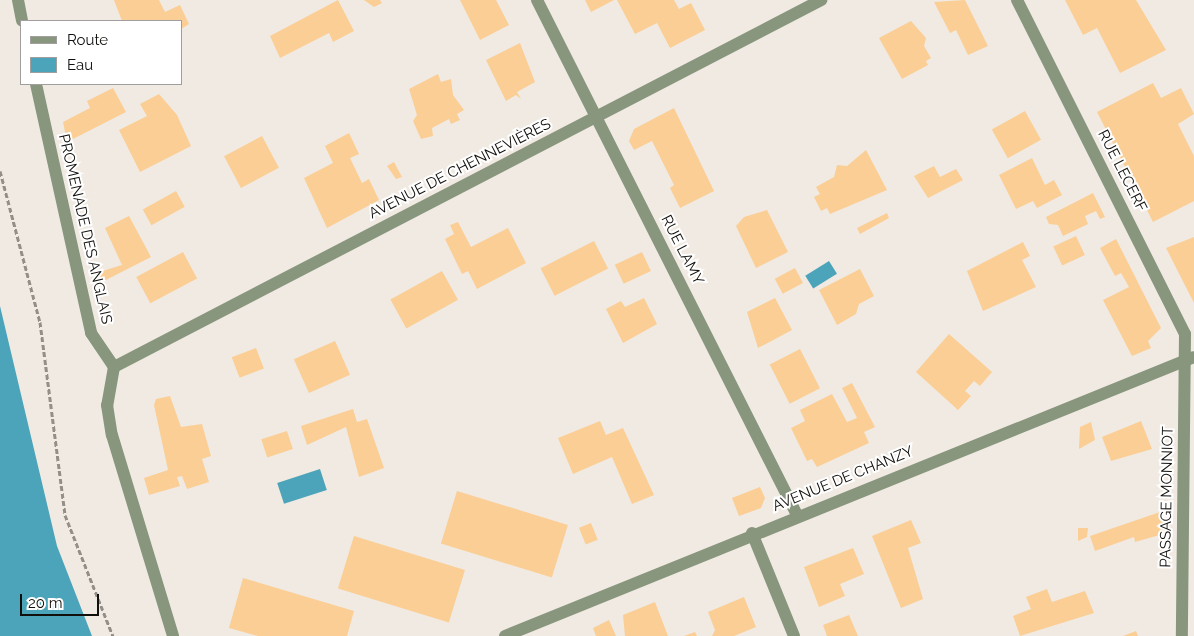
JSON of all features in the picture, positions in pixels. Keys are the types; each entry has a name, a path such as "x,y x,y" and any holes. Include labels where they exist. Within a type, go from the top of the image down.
{"street":[{"path":"18,0 22,20"},
{"name":"RUE LAMY","path":"537,0 797,515"},
{"name":"AVENUE DE CHENNEVIÈRES","path":"114,367 821,0"},
{"name":"RUE LECERF","path":"1017,0 1185,334 1191,358"},
{"name":"PROMENADE DES ANGLAIS","path":"36,85 91,333 114,367"},
{"name":"AVENUE DE CHANZY","path":"504,636 752,533 1191,358"},
{"name":"PASSAGE MONNIOT","path":"1182,636 1191,358"},
{"path":"114,367 107,405 112,435 172,636"},
{"path":"752,533 794,636"}],"path":[{"path":"0,171 40,322 65,515 113,636"}],"water":[{"path":"829,261 837,274 813,289 805,276"},
{"path":"0,306 57,546 92,636 0,636"},
{"path":"320,469 327,490 284,504 277,483"}],"building":[{"path":"114,0 159,0 165,12 180,5 189,24 182,28 182,20 122,20"},
{"path":"338,0 354,31 333,42 329,33 280,58 270,36"},
{"path":"364,0 380,0 382,3 374,7"},
{"path":"460,0 496,0 509,25 480,40"},
{"path":"585,0 614,0 591,12"},
{"path":"617,0 674,0 679,9 691,3 705,30 670,48 657,23 635,34"},
{"path":"965,0 988,46 968,55 956,30 950,33 934,2"},
{"path":"1065,0 1136,0 1166,50 1120,73 1097,28 1083,35"},
{"path":"911,21 926,38 924,46 931,58 926,61 928,65 902,79 879,38"},
{"path":"520,43 535,82 517,92 521,99 516,95 506,101 486,60"},
{"path":"438,74 441,82 451,79 453,95 464,110 457,114 460,120 451,124 449,119 432,128 433,136 421,139 413,121 417,115 409,89"},
{"path":"1153,83 1161,98 1181,88 1194,114 1178,124 1194,156 1194,201 1153,222 1097,112"},
{"path":"113,88 126,112 67,142 63,122 90,108 87,101"},
{"path":"159,94 177,115 191,146 140,172 119,130 147,116 140,104"},
{"path":"674,108 714,191 680,208 670,188 674,185 652,141 634,150 629,141 634,129"},
{"path":"1025,111 1041,140 1008,158 992,129"},
{"path":"349,133 359,154 350,158 362,183 369,179 379,200 327,228 304,178 333,163 325,146"},
{"path":"262,136 279,168 241,188 224,156"},
{"path":"866,150 887,190 830,214 827,208 821,211 814,197 820,194 816,187 834,177 837,165 847,166"},
{"path":"1032,158 1045,185 1054,180 1062,195 1037,208 1033,201 1016,209 999,175"},
{"path":"394,162 402,177 396,179 387,166"},
{"path":"934,166 940,177 956,169 963,180 928,198 914,176"},
{"path":"176,191 185,207 151,225 143,209"},
{"path":"1093,193 1105,217 1100,219 1096,211 1085,216 1088,224 1063,236 1058,225 1049,224 1046,217"},
{"path":"767,210 788,252 756,268 736,226 744,217"},
{"path":"887,213 889,218 860,234 857,228"},
{"path":"129,216 151,257 98,284 96,273 122,265 105,228"},
{"path":"458,222 471,247 508,228 526,263 477,289 468,271 462,274 445,239 454,234 450,225"},
{"path":"1076,236 1085,255 1062,266 1053,247"},
{"path":"1194,237 1194,303 1166,248"},
{"path":"1116,239 1161,328 1148,341 1151,348 1132,356 1103,300 1129,287 1121,273 1115,276 1100,248"},
{"path":"594,241 608,269 555,296 541,268"},
{"path":"1023,242 1030,256 1022,260 1036,287 983,311 967,271"},
{"path":"183,252 197,278 150,303 136,277"},
{"path":"642,252 651,271 624,284 615,265"},
{"path":"795,268 803,283 783,294 775,279"},
{"path":"860,269 874,296 859,304 856,314 837,325 819,290"},
{"path":"442,271 458,300 406,328 390,300"},
{"path":"644,298 657,324 623,343 606,309 621,301 625,307"},
{"path":"775,298 792,330 758,348 747,312"},
{"path":"949,334 992,372 980,386 974,381 965,391 971,396 958,410 916,372"},
{"path":"335,341 350,375 309,393 294,359"},
{"path":"256,348 264,369 240,378 232,357"},
{"path":"800,349 820,388 790,404 770,364"},
{"path":"852,383 875,427 864,432 869,443 817,467 812,459 807,461 791,428 805,421 800,410 832,394 847,422 857,418 842,388"},
{"path":"170,396 181,427 202,424 211,456 202,459 209,482 187,489 182,476 177,477 180,486 149,495 144,478 168,470 154,405 156,399"},
{"path":"353,409 357,422 367,419 384,468 359,477 346,427 307,445 301,426"},
{"path":"600,421 606,435 623,428 654,495 632,504 612,457 573,474 558,438"},
{"path":"1141,421 1152,449 1111,461 1102,437"},
{"path":"1091,422 1095,440 1079,449 1080,427"},
{"path":"287,431 293,449 267,457 261,439"},
{"path":"760,487 765,498 761,508 739,516 732,498"},
{"path":"457,491 568,525 552,578 441,544"},
{"path":"1163,511 1163,534 1135,542 1134,537 1095,551 1090,536"},
{"path":"911,520 921,543 908,548 923,599 901,608 872,536"},
{"path":"591,523 598,540 586,545 579,528"},
{"path":"1078,528 1088,528 1087,537 1078,541"},
{"path":"354,536 465,570 449,623 338,589"},
{"path":"853,548 864,574 840,584 845,596 819,607 804,567"},
{"path":"243,578 354,611 347,636 258,636 229,628"},
{"path":"1047,589 1052,602 1085,591 1094,613 1020,636 1013,616 1031,609 1026,597"},
{"path":"744,597 756,627 734,636 712,636 715,630 708,612"},
{"path":"655,602 668,636 625,636 623,615"},
{"path":"849,615 858,636 827,636 823,625"},
{"path":"609,620 616,636 596,636 593,628"},
{"path":"1136,631 1138,636 1123,636"},
{"path":"695,632 697,636 684,636"}]}
